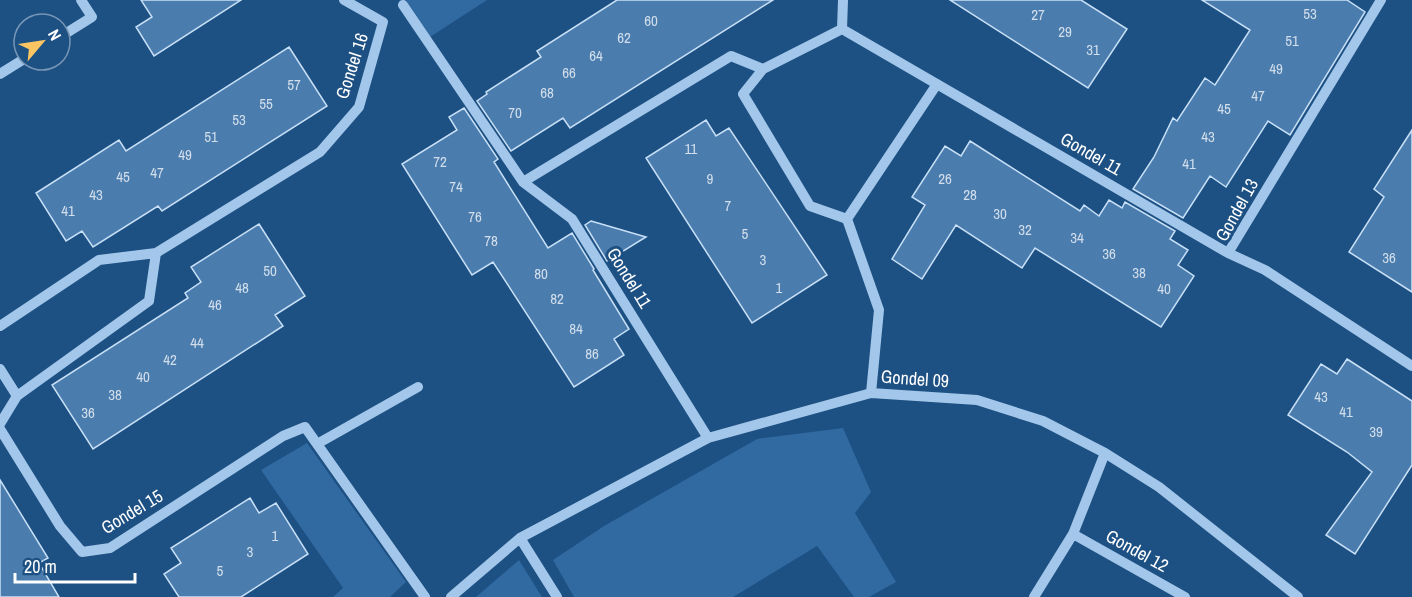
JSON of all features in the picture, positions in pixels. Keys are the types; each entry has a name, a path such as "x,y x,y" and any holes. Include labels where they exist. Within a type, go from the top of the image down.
{"street":[{"path":"72,30 92,17 81,0"},
{"name":"Gondel 16","path":"156,253 321,152 358,107 383,22 344,0"},
{"path":"843,0 842,29 763,69 742,94 810,206 847,219"},
{"name":"Gondel 13","path":"1381,0 1228,253 1265,270 1412,366"},
{"name":"Gondel 11","path":"403,5 523,182 572,219 708,438"},
{"name":"Gondel 11","path":"842,29 1228,253"},
{"path":"523,182 731,56 763,69"},
{"path":"847,219 937,84"},
{"path":"847,219 879,310 871,393"},
{"path":"0,326 99,260 156,253 149,301 17,396 0,424"},
{"path":"0,369 17,396"},
{"path":"317,444 418,387"},
{"name":"Gondel 09","path":"451,597 520,538 708,438 871,393 977,400 1043,421 1106,453 1159,487 1298,597"},
{"name":"Gondel 15","path":"0,429 60,526 82,552 110,548 283,436 305,427 425,597"},
{"path":"1034,597 1073,534 1106,453"},
{"name":"Gondel 12","path":"1073,534 1185,597"},
{"path":"520,538 557,597"}],"shaded area":[{"path":"406,0 487,0 430,37"},
{"path":"843,428 871,492 855,513 896,582 869,597 854,597 817,546 733,597 574,597 553,560 604,526 757,439"},
{"path":"307,443 406,582 390,597 333,597 343,588 261,470"},
{"path":"519,560 542,597 476,597"}],"building":[{"path":"141,0 241,0 154,56 136,27 152,17"},
{"path":"617,0 773,0 570,128 563,118 511,151 477,101 487,94 486,92 541,57 537,51"},
{"path":"950,0 1081,0 1127,29 1088,88"},
{"path":"1202,0 1347,0 1365,12 1290,135 1268,121 1226,187 1210,176 1183,218 1133,189 1154,157 1173,118 1177,121 1205,78 1215,85 1250,30"},
{"path":"289,47 327,106 162,211 158,206 93,247 82,231 66,241 36,193 119,140 126,151"},
{"path":"464,108 498,159 494,162 548,248 572,233 629,329 614,339 624,355 574,387 493,262 472,275 402,164 457,130 449,117"},
{"path":"706,120 716,136 729,128 827,275 752,323 646,158"},
{"path":"1412,130 1412,292 1349,252 1384,197 1374,189"},
{"path":"970,141 1080,211 1084,205 1099,216 1109,200 1122,208 1125,202 1175,231 1170,239 1188,250 1178,265 1194,276 1161,327 1035,248 1022,268 956,225 922,279 892,259 925,205 912,197 945,146 961,156"},
{"path":"591,221 646,237 607,261 585,225"},
{"path":"259,224 305,296 275,315 283,326 93,449 52,385 188,298 185,293 201,282 191,267"},
{"path":"1347,359 1412,401 1412,465 1355,554 1326,535 1372,472 1347,452 1288,415 1321,364 1337,374"},
{"path":"0,480 48,558 39,563 59,597 0,597"},
{"path":"250,498 259,513 276,503 308,554 241,597 179,597 164,574 181,563 171,548"}]}
